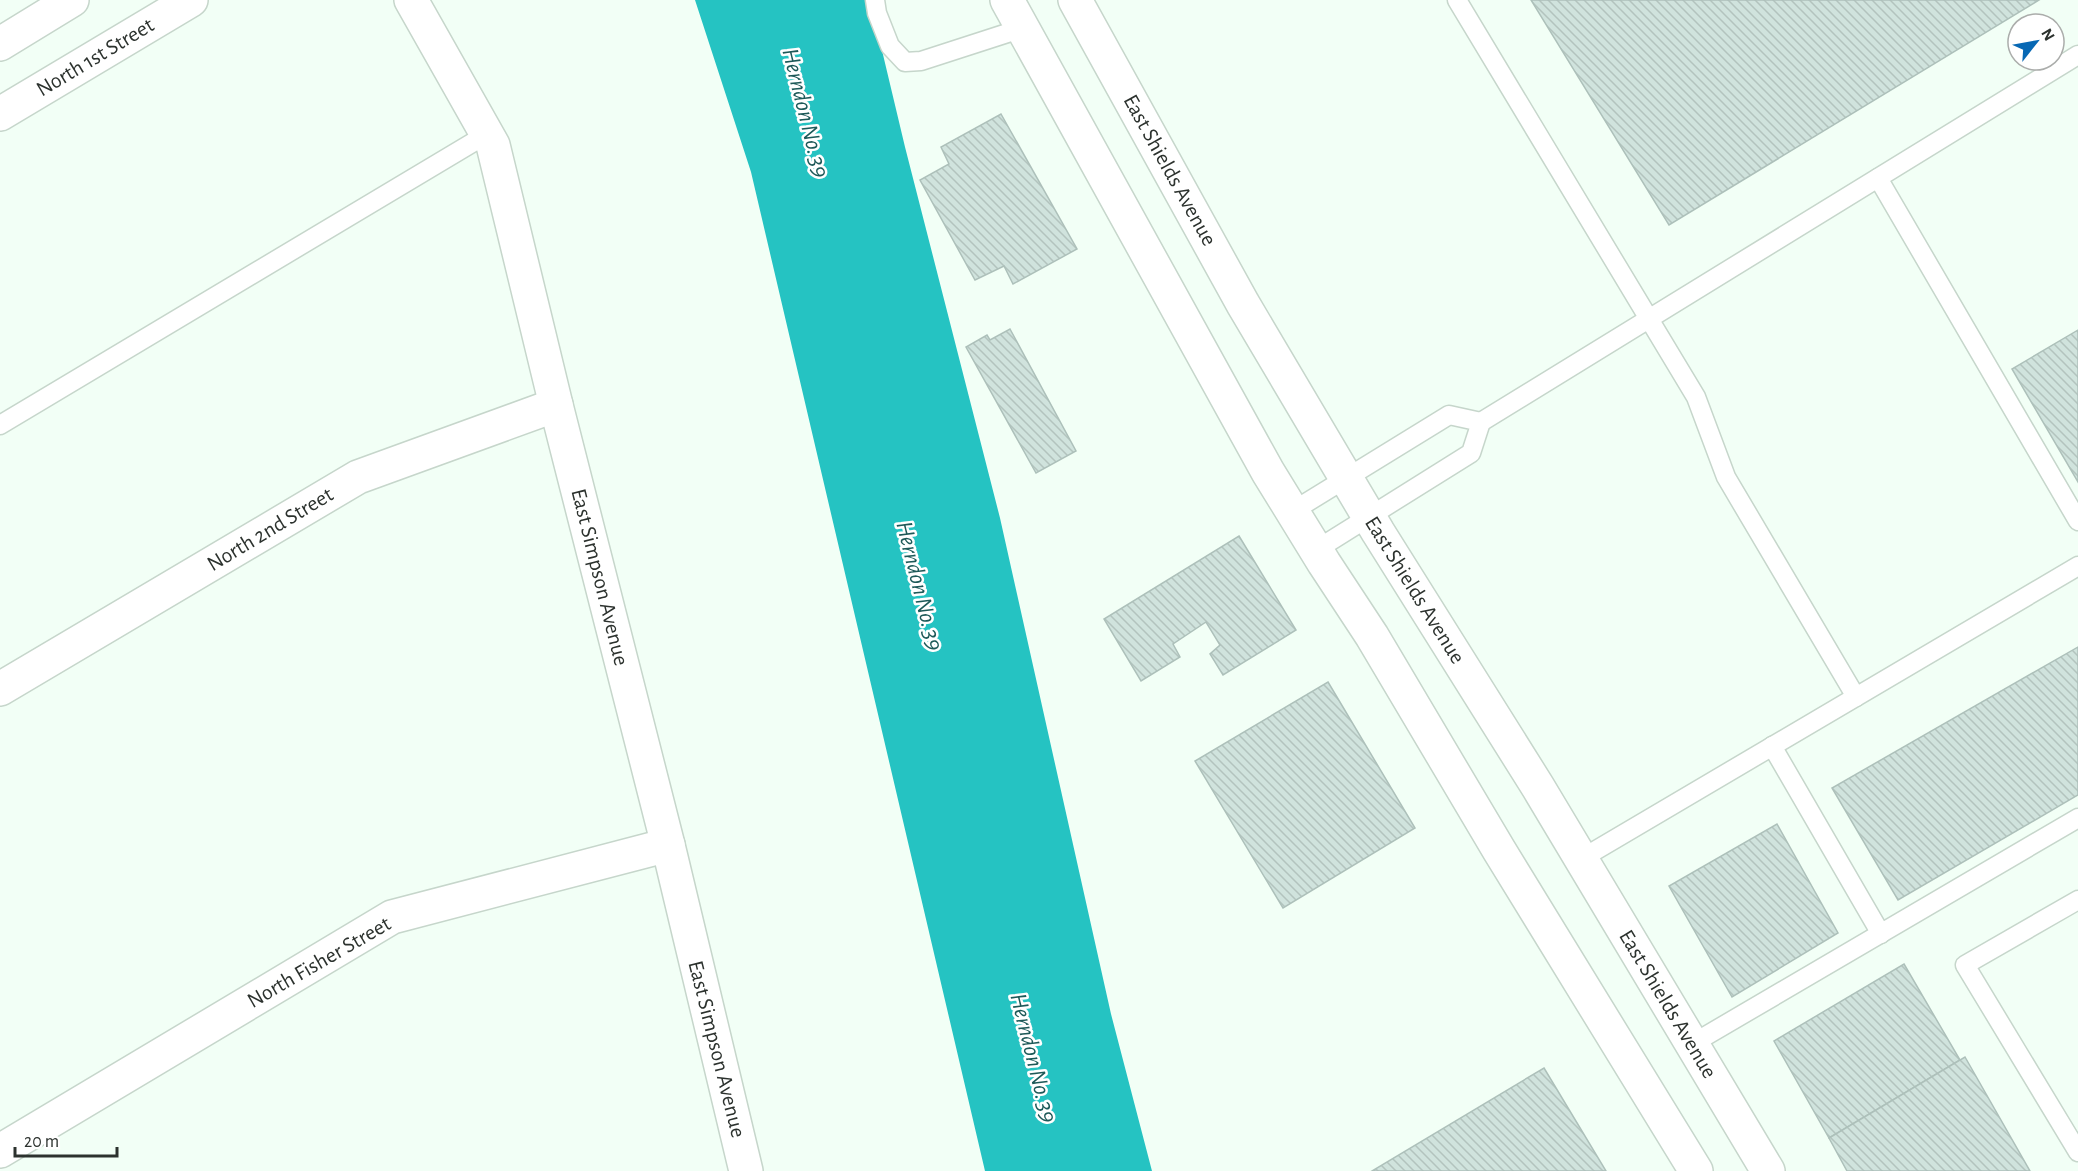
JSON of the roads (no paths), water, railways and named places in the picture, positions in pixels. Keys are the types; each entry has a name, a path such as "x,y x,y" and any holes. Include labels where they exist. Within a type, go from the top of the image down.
{"main road":[{"path":"0,44 72,0"},
{"path":"11,107 145,0"},
{"name":"North 1st Street","path":"11,107 191,0"},
{"name":"East Simpson Avenue","path":"411,0 493,145 556,405 668,845 746,1171"},
{"path":"1007,0 1241,426 1316,550 1372,636 1499,850 1696,1171"},
{"name":"East Shields Avenue","path":"1076,0 1244,304 1346,478 1581,859 1768,1171"},
{"name":"North 2nd Street","path":"0,689 358,477 556,405"},
{"name":"North Fisher Street","path":"0,1151 392,917 668,845"}],"lane":[{"path":"875,0 877,13 890,46 905,62 921,61 1023,28"},
{"path":"1457,0 1696,397 1726,477 1856,697"},
{"path":"1316,550 1471,453 1481,422 2078,55"},
{"path":"0,425 487,134"},
{"path":"1878,178 2078,521"},
{"path":"1293,511 1449,415 1481,422"},
{"path":"1581,859 2078,566"},
{"path":"1772,746 1881,934"},
{"path":"1692,1044 2078,818"},
{"path":"2078,900 1965,965 2073,1133 2078,1152"}],"water":[{"name":"Herndon No. 39","path":"695,0 870,0 905,147 1000,518 1111,1014 1152,1171 985,1171 751,172"}]}
